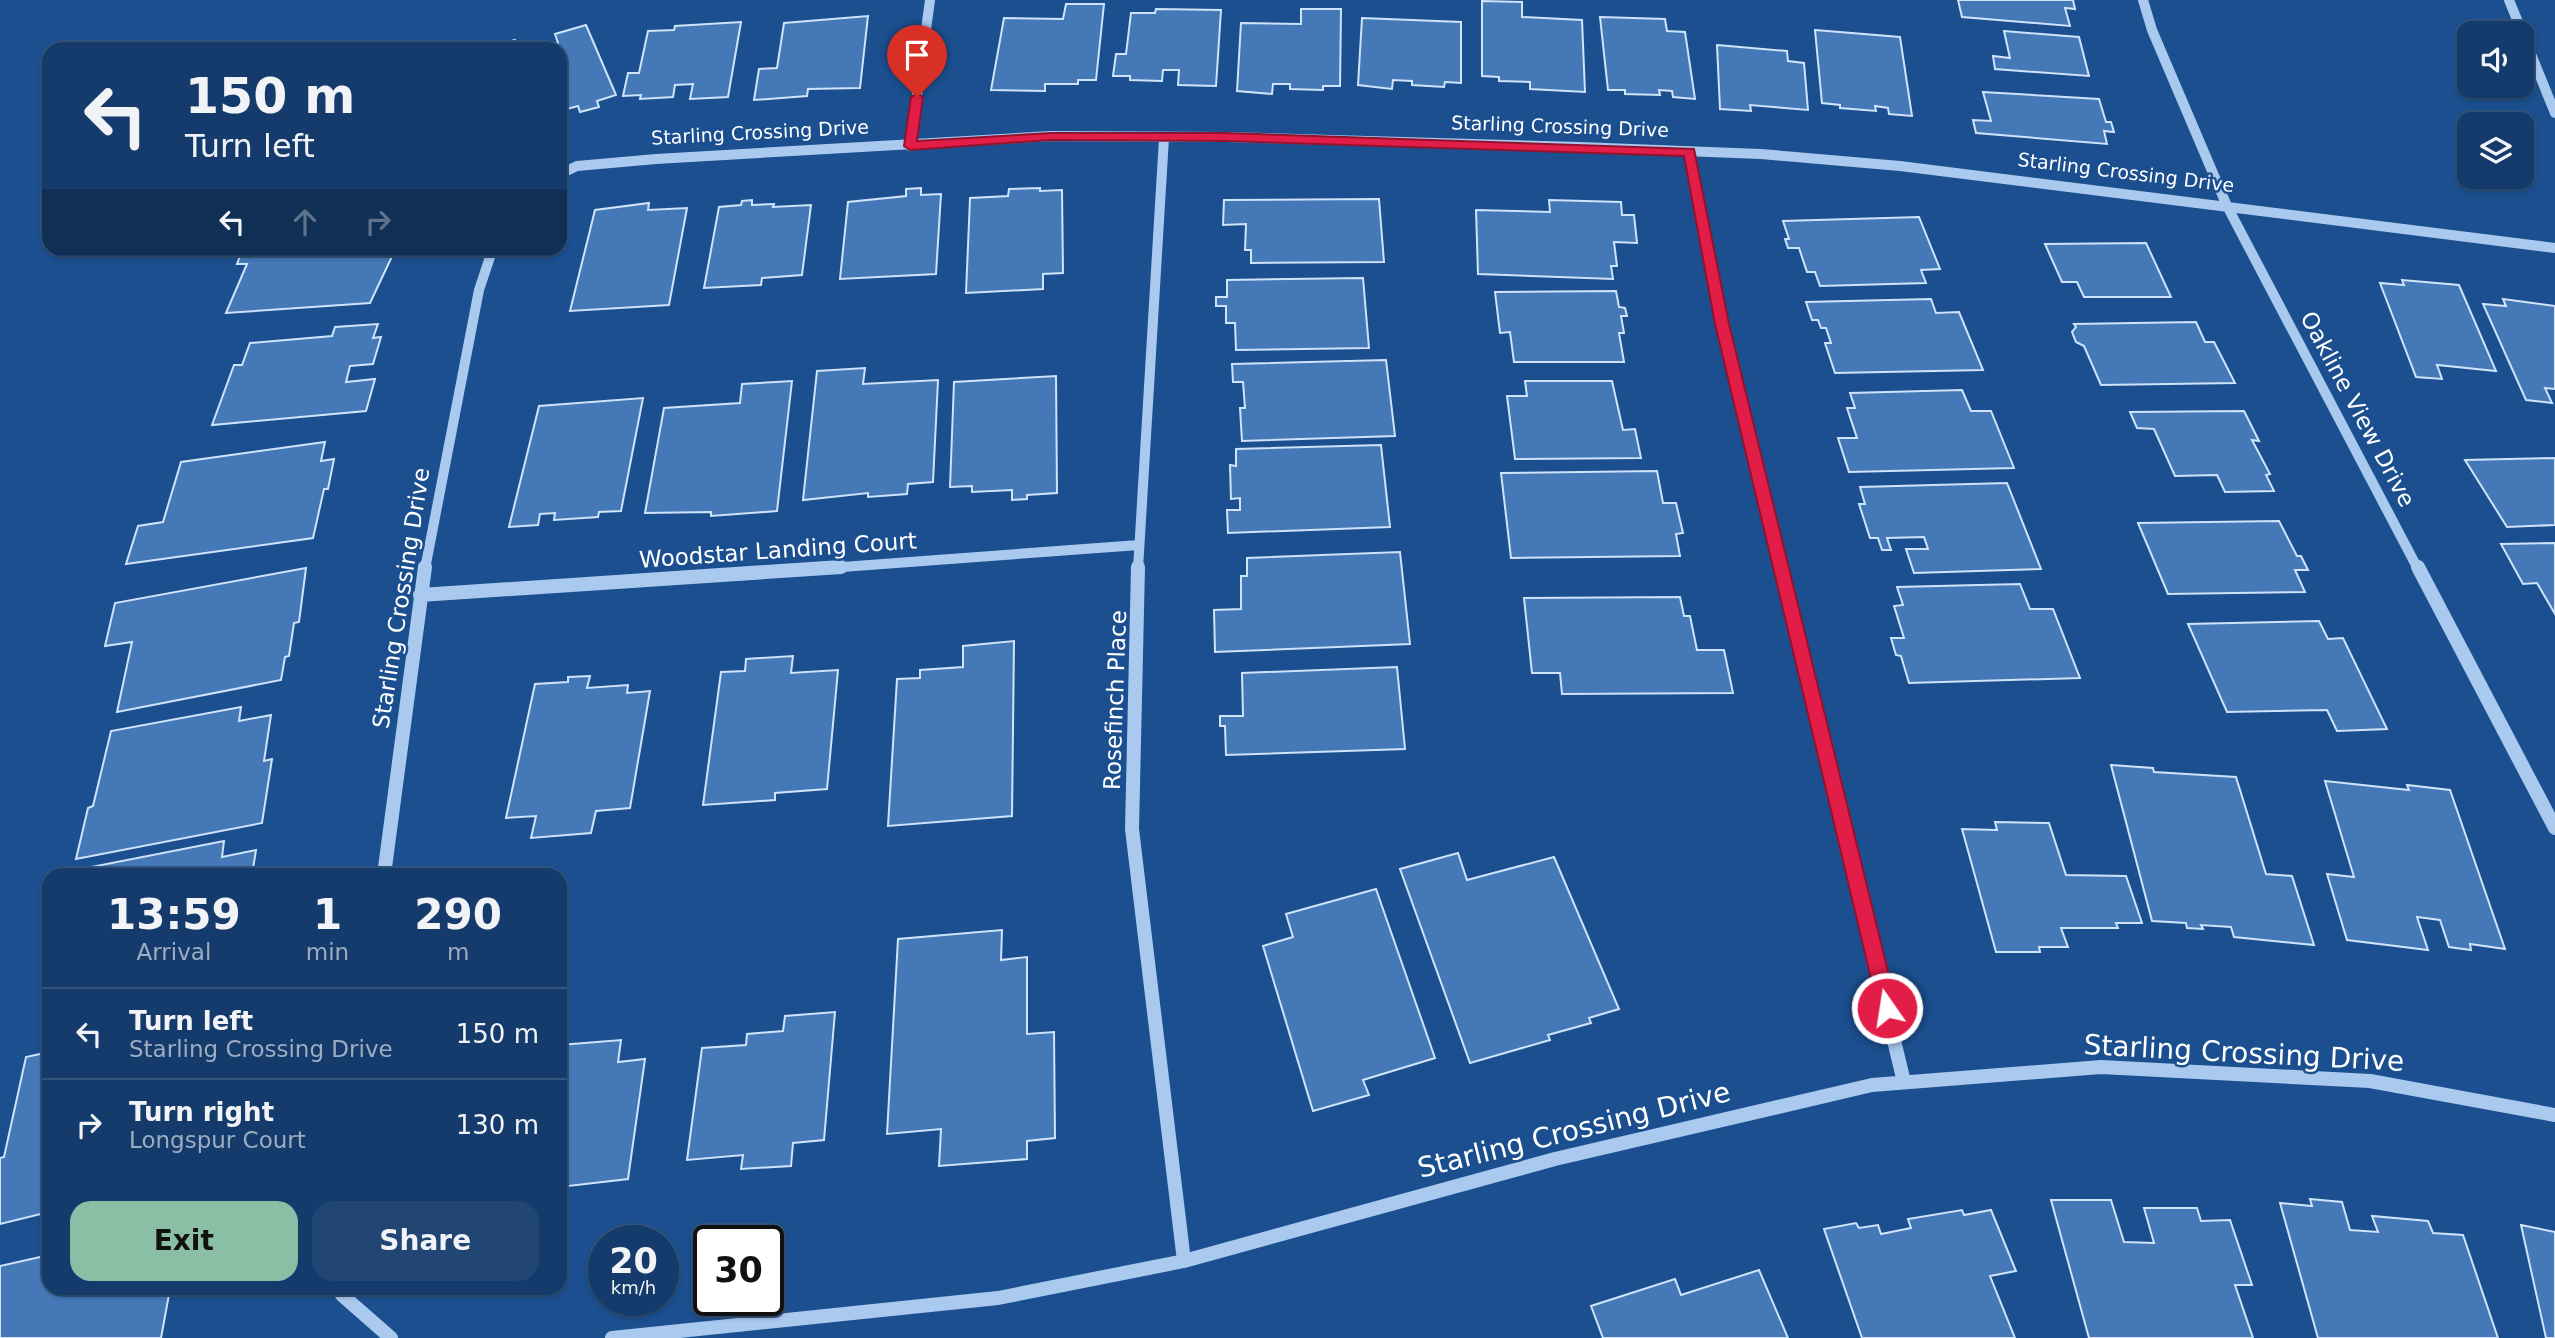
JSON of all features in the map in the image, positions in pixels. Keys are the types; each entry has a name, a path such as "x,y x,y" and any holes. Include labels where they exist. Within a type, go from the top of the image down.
{"street":[{"path":"910,146 930,0"},
{"name":"Oakline View Drive","path":"2143,0 2152,30 2227,206 2555,828"},
{"path":"2509,0 2555,113"},
{"name":"Starling Crossing Drive","path":"567,171 577,166 767,151 910,146 1051,136 1400,141 1761,154 1900,166 2555,248"},
{"name":"Rosefinch Place","path":"1164,138 1139,545 1132,830 1184,1261"},
{"path":"1690,152 1722,324 1905,1082"},
{"name":"Starling Crossing Drive","path":"385,868 420,595 479,290 490,256"},
{"name":"Woodstar Landing Court","path":"420,595 1044,554 1139,545"},
{"name":"Starling Crossing Drive","path":"612,1338 998,1298 1184,1261 1555,1158 1872,1085 2101,1067 2370,1081 2555,1115"},
{"path":"342,1295 391,1338"}],"building":[{"path":"1958,0 2073,0 2075,9 2065,8 2070,26 1962,17"},
{"path":"1482,1 1522,2 1522,17 1582,20 1585,92 1530,89 1530,82 1499,81 1499,77 1482,76"},
{"path":"1066,4 1104,4 1096,80 1078,80 1078,84 1045,84 1045,91 991,90 1004,18 1063,19"},
{"path":"1156,9 1221,10 1216,86 1178,85 1179,70 1163,70 1162,81 1130,80 1130,76 1113,76 1116,54 1126,54 1131,13 1155,13"},
{"path":"1301,9 1341,9 1340,86 1323,86 1323,90 1290,89 1290,84 1273,84 1272,94 1237,91 1241,23 1301,24"},
{"path":"868,16 860,88 808,89 807,96 754,100 759,69 777,68 784,23"},
{"path":"1600,17 1665,19 1667,31 1685,32 1695,99 1673,97 1672,91 1659,90 1660,95 1625,94 1625,90 1608,90"},
{"path":"1362,18 1461,22 1461,83 1445,82 1444,87 1412,85 1412,81 1393,80 1392,89 1358,85"},
{"path":"741,22 728,97 690,99 693,84 675,85 673,97 640,99 641,95 623,96 628,73 639,73 648,31 674,30 675,26"},
{"path":"586,25 616,95 597,101 599,107 580,112 578,106 567,109 567,42 558,42 555,34"},
{"path":"1815,30 1900,37 1912,116 1889,114 1888,108 1875,106 1876,111 1840,108 1840,105 1822,103"},
{"path":"2004,31 2079,37 2089,76 1995,69 1993,56 2010,58"},
{"path":"1717,45 1787,51 1788,61 1804,63 1808,110 1750,105 1751,111 1720,109"},
{"path":"1983,92 2099,99 2106,122 2111,122 2114,132 2104,131 2107,144 1976,133 1973,120 1991,121"},
{"path":"921,188 921,195 941,194 936,274 840,279 848,202 906,196 906,189"},
{"path":"1040,188 1040,191 1062,190 1063,273 1043,274 1043,289 966,293 970,198 1008,196 1009,189"},
{"path":"1379,199 1384,262 1251,263 1251,250 1245,250 1246,224 1223,225 1224,200"},
{"path":"752,200 752,205 774,204 773,207 811,205 802,275 762,278 761,285 704,288 719,207 741,205 742,201"},
{"path":"1549,200 1621,202 1622,215 1634,215 1637,243 1614,242 1617,266 1611,266 1613,279 1478,274 1476,210 1550,212"},
{"path":"649,203 648,210 687,208 669,305 570,311 595,210"},
{"path":"1919,217 1940,269 1921,270 1926,283 1820,286 1815,272 1807,272 1799,248 1788,248 1785,239 1789,239 1783,221"},
{"path":"2146,243 2171,297 2084,297 2077,282 2062,282 2045,244"},
{"path":"240,256 392,256 370,303 226,313 247,264 237,264"},
{"path":"1363,278 1369,348 1236,350 1235,323 1226,323 1226,306 1216,306 1216,297 1227,297 1227,280"},
{"path":"2402,280 2459,285 2496,371 2437,365 2442,379 2416,377 2380,283 2404,285"},
{"path":"1616,291 1619,307 1625,308 1627,316 1621,316 1624,333 1619,333 1624,362 1514,362 1510,332 1500,333 1495,292"},
{"path":"1931,299 1936,313 1959,312 1983,370 1835,373 1825,343 1831,343 1826,328 1821,328 1818,320 1812,320 1806,302"},
{"path":"2503,299 2555,306 2555,389 2545,388 2552,403 2526,400 2483,304 2506,306"},
{"path":"2196,322 2205,342 2214,342 2235,383 2101,385 2084,346 2076,342 2072,332 2076,327 2074,324"},
{"path":"378,324 373,338 381,337 373,364 350,366 346,382 375,379 366,411 212,425 234,365 242,365 250,343 332,336 335,327"},
{"path":"1386,360 1395,436 1242,441 1240,408 1245,408 1243,382 1233,382 1232,364"},
{"path":"865,368 863,384 938,380 933,482 908,484 907,494 868,497 868,493 803,500 817,371"},
{"path":"1056,376 1057,493 1027,495 1027,499 1012,500 1012,490 972,492 972,486 950,487 954,382"},
{"path":"792,381 777,511 711,516 711,512 645,513 664,408 740,403 742,384"},
{"path":"1525,381 1612,381 1623,430 1635,429 1641,458 1515,459 1507,396 1527,396"},
{"path":"1962,390 1971,411 1991,411 2014,468 1849,472 1838,438 1857,438 1847,408 1855,408 1850,393"},
{"path":"643,398 621,511 599,512 598,517 554,520 555,513 540,514 538,525 509,527 539,406"},
{"path":"2244,411 2259,441 2252,440 2270,474 2266,475 2274,491 2225,492 2217,475 2175,476 2154,429 2137,428 2130,412"},
{"path":"325,442 321,461 334,459 313,538 126,564 138,526 163,522 181,462"},
{"path":"1381,445 1390,527 1228,533 1227,510 1240,510 1240,498 1231,499 1230,465 1236,466 1236,449"},
{"path":"2555,458 2555,525 2507,527 2465,460"},
{"path":"1657,471 1663,503 1676,503 1683,533 1676,534 1680,556 1511,558 1501,473"},
{"path":"2007,483 2041,569 1914,573 1906,549 1928,549 1924,537 1887,538 1891,550 1882,550 1878,538 1870,538 1859,504 1865,504 1860,487"},
{"path":"2279,521 2297,556 2301,556 2308,570 2295,570 2305,592 2168,594 2138,523"},
{"path":"2555,543 2555,614 2537,583 2523,584 2501,544"},
{"path":"1400,552 1410,644 1215,652 1214,610 1241,609 1241,576 1247,576 1247,558"},
{"path":"306,568 299,622 294,623 289,656 285,657 281,680 117,712 132,642 105,646 115,603"},
{"path":"2020,584 2030,609 2053,609 2080,678 1909,683 1901,656 1896,655 1891,638 1904,638 1894,606 1903,605 1897,587"},
{"path":"1680,597 1684,616 1690,616 1697,650 1724,650 1733,693 1562,694 1560,673 1532,673 1524,598"},
{"path":"2319,621 2328,639 2343,638 2387,729 2337,731 2327,710 2227,712 2188,624"},
{"path":"1014,641 1012,816 888,826 897,679 920,678 920,670 963,667 963,646"},
{"path":"793,656 791,673 838,670 827,789 775,793 775,800 703,805 721,672 745,671 746,659"},
{"path":"1397,667 1405,749 1226,755 1225,726 1220,726 1220,716 1243,716 1242,673"},
{"path":"590,676 587,688 628,685 627,693 650,691 630,808 596,811 591,833 531,838 536,816 506,818 535,684 568,682 568,677"},
{"path":"241,707 239,721 271,715 264,761 272,759 262,823 76,859 88,808 93,806 111,731"},
{"path":"2111,765 2153,768 2154,772 2236,777 2266,874 2292,876 2314,945 2234,937 2231,927 2201,925 2203,929 2187,928 2186,923 2152,921"},
{"path":"2325,781 2409,790 2407,785 2450,790 2505,949 2470,944 2471,950 2449,947 2440,920 2417,917 2428,950 2347,940 2327,874 2354,877"},
{"path":"1995,822 2049,823 2066,875 2126,876 2142,923 2116,923 2118,928 2061,928 2068,947 2039,947 2040,952 1996,952 1962,829 1997,830"},
{"path":"224,841 222,857 256,850 253,868 86,868"},
{"path":"1458,853 1467,880 1554,857 1619,1009 1589,1018 1591,1023 1548,1035 1550,1040 1470,1063 1400,869"},
{"path":"1376,889 1435,1058 1363,1080 1369,1095 1313,1111 1263,946 1293,937 1286,914"},
{"path":"1002,930 1001,960 1027,957 1027,1034 1054,1032 1055,1138 1027,1141 1027,1159 939,1166 941,1129 887,1134 898,939"},
{"path":"835,1012 824,1140 793,1143 791,1166 741,1169 743,1155 687,1160 702,1048 746,1045 747,1034 783,1031 785,1016"},
{"path":"621,1040 618,1062 645,1059 628,1179 567,1186 567,1044"},
{"path":"42,1054 42,1214 0,1224 0,1158 4,1157 26,1057"},
{"path":"2310,1199 2342,1202 2350,1230 2378,1232 2372,1216 2428,1221 2433,1233 2463,1235 2498,1338 2318,1338 2280,1203 2312,1206"},
{"path":"2051,1200 2111,1200 2124,1242 2154,1243 2144,1208 2197,1208 2201,1221 2230,1220 2252,1285 2235,1285 2253,1338 2089,1338"},
{"path":"1962,1210 1964,1215 1991,1210 2016,1271 1990,1276 2015,1338 1862,1338 1824,1229 1856,1223 1859,1228 1878,1225 1881,1234 1911,1228 1908,1219"},
{"path":"2521,1225 2555,1232 2555,1338 2546,1338"},
{"path":"42,1257 42,1295 169,1295 161,1338 0,1338 0,1266"},
{"path":"1759,1270 1788,1338 1603,1338 1591,1306 1675,1279 1681,1295"}],"route":[{"path":"917,97 910,146 1051,136 1226,137 1690,152 1722,324 1887,1008"}]}
